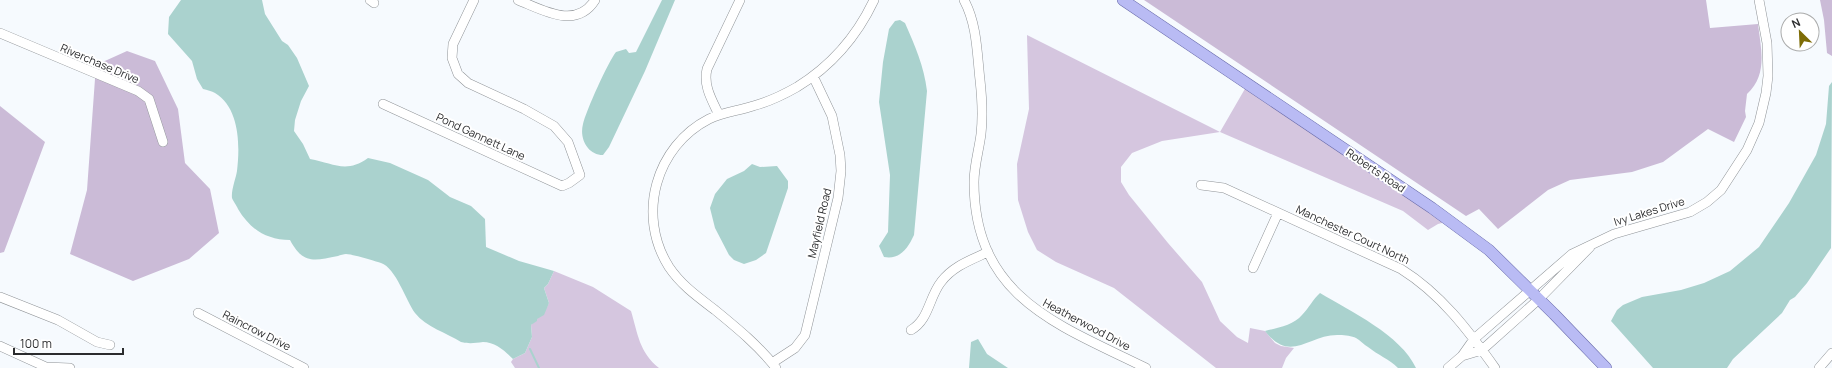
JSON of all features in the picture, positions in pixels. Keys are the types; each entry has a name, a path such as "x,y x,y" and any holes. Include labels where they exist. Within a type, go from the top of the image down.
{"main road":[{"name":"Roberts Road","path":"1123,0 1443,216 1479,242 1531,291 1606,368"}],"street":[{"name":"Pond Gannett Lane","path":"383,104 562,186 580,175 573,153 561,132 546,120 468,83 458,74 454,67 452,58 453,44 474,0"},
{"path":"518,0 563,17 571,17 586,11 595,0"},
{"path":"719,115 708,91 705,76 740,0"},
{"path":"774,366 737,328 694,294 676,276 663,255 655,232 653,216 654,193 661,170 667,159 674,148 691,131 719,115 766,102 796,87 813,76 842,50 853,36 874,0"},
{"name":"Heatherwood Drive","path":"964,0 972,18 975,32 982,94 981,134 974,181 978,222 988,252 1005,280 1036,310 1060,325 1146,368"},
{"name":"Ivy Lakes Drive","path":"1462,356 1474,339 1572,254 1593,243 1622,231 1690,212 1707,202 1728,181 1747,150 1754,135 1766,93 1768,76 1767,43 1759,0"},
{"name":"Riverchase Drive","path":"0,33 138,91 149,99 163,142"},
{"name":"Mayfield Road","path":"774,366 795,348 805,335 840,182 840,155 836,130 827,102 813,76"},
{"name":"Manchester Court North","path":"1201,185 1224,188 1381,258 1414,277 1443,302 1474,339 1495,368"},
{"path":"1253,268 1278,213"},
{"name":"Ivy Lakes Drive","path":"1482,350 1539,299 1580,259 1593,243"},
{"path":"911,330 920,323 924,317 936,290 948,274 963,263 988,252"},
{"path":"0,297 58,320 97,342 110,344"},
{"name":"Raincrow Drive","path":"198,313 304,368"},
{"path":"0,346 46,367 70,368"},
{"path":"1448,368 1462,356 1482,350"},
{"path":"1819,368 1832,353"}],"shaded area":[{"path":"181,0 262,0 265,14 282,41 288,45 297,58 309,86 301,101 295,120 294,131 303,144 310,159 333,165 346,166 360,163 368,158 390,163 428,180 450,197 471,206 485,219 486,247 519,261 554,271 548,284 544,288 549,303 544,315 531,325 532,337 525,353 513,359 496,345 487,342 461,342 431,326 415,313 396,278 386,266 381,263 346,254 322,259 310,259 299,253 290,240 273,238 253,228 238,209 232,198 237,171 238,150 238,139 234,118 223,100 214,92 203,89 197,79 192,61 168,34 169,17"},
{"path":"662,0 675,0 645,71 609,147 603,155 593,152 586,145 582,135 583,124 588,109 612,57 616,52 626,49 629,53 636,52"},
{"path":"1144,0 1706,0 1710,28 1758,24 1762,61 1758,79 1754,87 1747,94 1745,111 1746,117 1734,142 1708,129 1663,162 1632,172 1570,180 1548,190 1498,229 1479,209 1466,216"},
{"path":"1820,0 1832,0 1832,56 1827,53 1824,20"},
{"path":"900,20 905,23 916,48 924,73 927,91 914,235 903,252 899,255 895,257 884,257 879,246 888,232 890,175 879,102 883,62 889,29 895,21"},
{"path":"1027,35 1220,132 1162,141 1132,153 1121,167 1121,182 1129,195 1202,282 1220,321 1237,337 1248,343 1250,328 1265,331 1275,343 1281,346 1294,348 1286,358 1282,368 1216,368 1114,288 1056,262 1037,250 1028,232 1018,200 1017,164 1029,109"},
{"path":"127,51 155,61 178,109 185,163 210,189 219,233 189,259 133,281 70,254 87,190 96,65"},
{"path":"1832,82 1831,248 1807,283 1795,297 1790,300 1782,313 1733,359 1727,368 1653,368 1611,321 1617,310 1623,305 1642,297 1681,290 1704,283 1730,271 1759,247 1789,203 1816,155 1826,124 1829,86"},
{"path":"1246,87 1446,222 1438,224 1428,230 1403,211 1220,132"},
{"path":"0,106 45,142 4,252 0,253"},
{"path":"752,164 760,167 777,166 788,181 788,188 766,253 756,260 744,264 734,260 729,255 715,228 710,208 715,194 727,179 744,171"},
{"path":"554,271 593,287 631,311 643,349 652,362 659,368 515,368 511,362 513,359 525,353 532,337 531,325 543,313 549,303 544,288 548,284"},
{"path":"1320,293 1360,316 1387,335 1409,356 1416,368 1398,368 1358,339 1350,336 1329,336 1292,347 1283,346 1274,341 1265,331 1285,326 1295,321"},
{"path":"978,339 987,354 1008,368 969,368 971,342"}],"waterway":[{"path":"530,349 539,368"}]}
